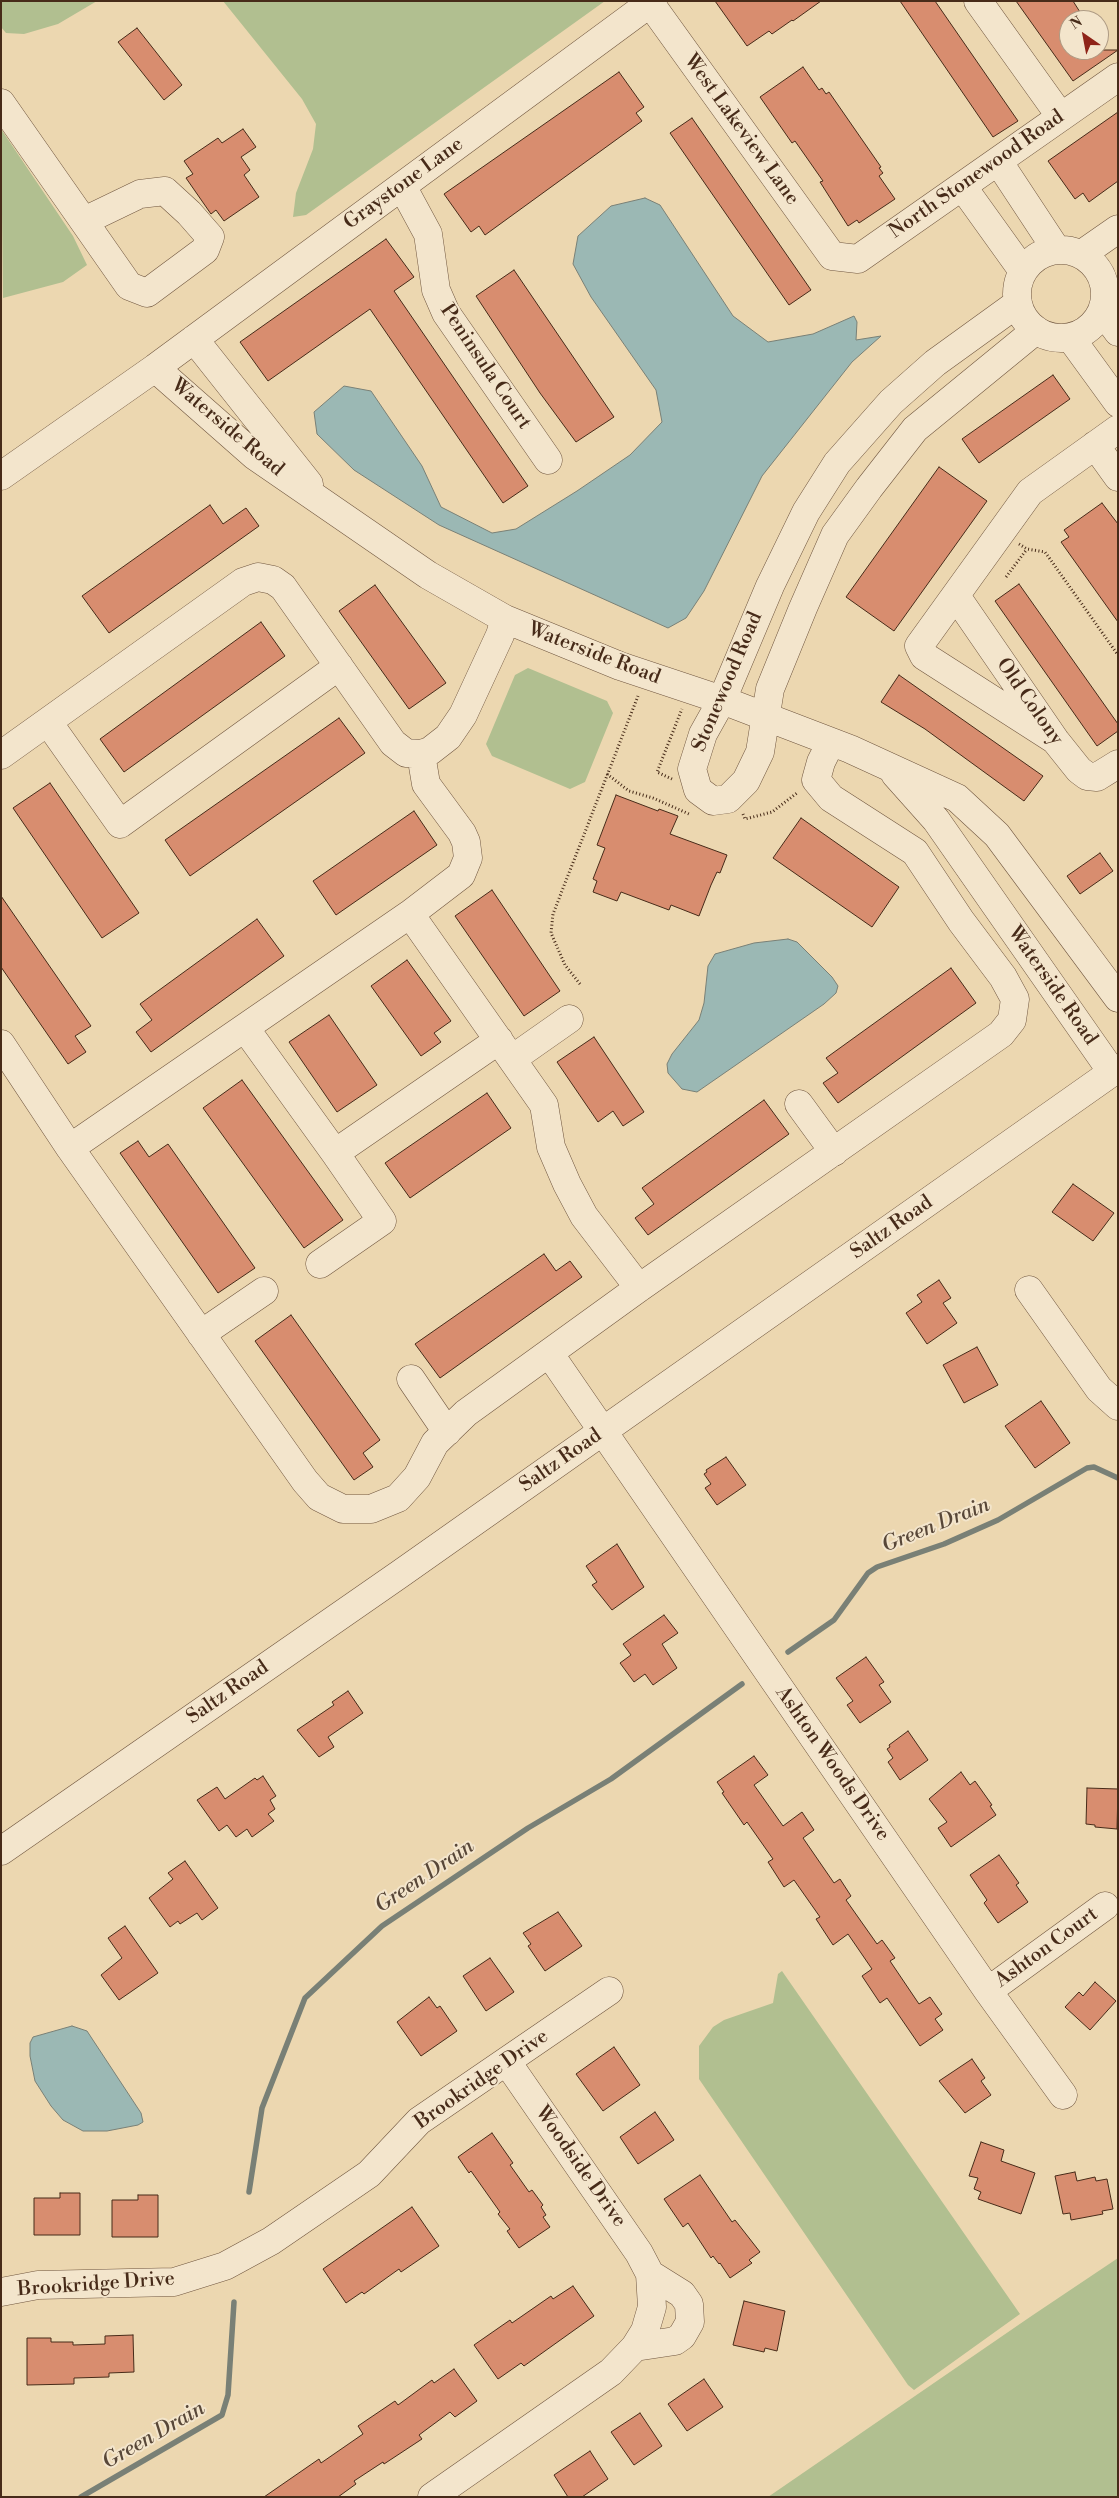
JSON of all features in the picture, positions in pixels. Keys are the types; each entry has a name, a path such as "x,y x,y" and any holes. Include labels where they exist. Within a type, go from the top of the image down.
{"street":[{"path":"978,1 1061,116"},
{"name":"Graystone Lane","path":"1,476 155,368 651,2"},
{"name":"West Lakeview Lane","path":"651,2 832,256"},
{"name":"North Stonewood Road","path":"832,256 858,259 1118,77"},
{"path":"1,103 84,221"},
{"path":"998,161 1069,252 1094,262 1109,292 1118,332"},
{"name":"Peninsula Court","path":"402,186 428,234 436,290 446,313 548,460"},
{"path":"962,186 1023,271"},
{"path":"1109,292 1090,328 1070,337 1052,337 1036,330 1024,318 1018,304 1017,287 1023,271 1037,256 1069,252 1118,229"},
{"name":"Stonewood Road","path":"1018,304 935,362 891,402 837,464 806,512 770,586 722,700 703,734 692,769 698,790 713,801 728,799 746,781 760,752 770,690 835,535 915,429 1036,330"},
{"path":"1070,337 1118,403"},
{"name":"Waterside Road","path":"194,339 324,503"},
{"name":"Waterside Road","path":"155,368 255,456 428,575 505,619 620,666 722,700 831,742 886,764 957,798 997,835 1118,998"},
{"path":"1055,740 924,656 919,646 1030,492 1118,428"},
{"path":"1095,444 1118,478"},
{"path":"1,755 251,578 266,578 283,587 393,743 406,753 420,754 438,746 456,727 500,635 505,619"},
{"name":"Old Colony","path":"956,596 1055,740 1079,770 1087,776 1097,777 1118,764"},
{"path":"48,722 120,824 339,666"},
{"path":"1,1044 70,1148 305,1481 319,1497 344,1509 371,1509 398,1498 417,1477 435,1444 466,1413 639,1288 1001,1034 1012,1020 1014,999 1003,977 961,921 915,852 831,798 816,780 821,762 831,742"},
{"path":"70,1148 456,881 465,870 468,858 466,842 462,833 426,784 420,754"},
{"name":"Waterside Road","path":"886,764 936,820 1115,1070"},
{"path":"961,921 1028,876"},
{"path":"410,914 544,1104 551,1147 567,1184 584,1216 639,1288"},
{"path":"334,1153 506,1049 569,1018"},
{"path":"245,1028 382,1221 320,1264"},
{"name":"Saltz Road","path":"1,1851 602,1432 1115,1070"},
{"path":"799,1104 834,1152"},
{"path":"1028,1290 1099,1389 1118,1406"},
{"path":"201,1334 264,1291"},
{"name":"Ashton Woods Drive","path":"549,1353 988,1991 1063,2095"},
{"path":"411,1379 447,1432"},
{"name":"Ashton Court","path":"988,1991 1105,1906"},
{"name":"Brookridge Drive","path":"1,2292 38,2285 174,2282 225,2266 271,2241 369,2174 419,2121 610,1991"},
{"name":"Woodside Drive","path":"432,2497 611,2372 635,2347 650,2318 653,2296 650,2274 639,2254 507,2062"},
{"name":"Woodside Drive","path":"635,2347 675,2341 682,2336 690,2322 689,2304 682,2294 650,2274"}],"path":[{"path":"1013,539 1026,549 1045,552 1118,655"},
{"path":"1006,577 1026,549"},
{"path":"580,984 565,965 552,933 553,914 638,696"},
{"path":"608,774 630,791 653,798 696,817"}],"green space":[{"path":"1,1 97,1 58,24 24,34 6,33 1,27"},
{"path":"223,1 605,1 306,215 293,217 296,193 313,149 316,124 302,99"},
{"path":"1,129 73,236 87,265 63,282 3,298"},
{"path":"528,668 607,701 613,713 585,782 570,789 492,756 486,744 515,675"},
{"path":"782,1971 1020,2314 914,2390 908,2385 699,2079 699,2046 713,2027 724,2020 773,2003 778,1974"},
{"path":"1118,2258 1118,2497 768,2497 1030,2317"}],"water":[{"path":"645,198 660,205 733,316 768,342 813,334 854,316 857,322 856,340 881,336 852,362 762,476 704,591 686,618 668,628 439,525 354,470 317,434 314,412 344,386 371,391 422,466 441,507 492,533 516,529 577,491 630,455 662,422 656,390 591,297 573,264 578,236 611,206"},
{"path":"788,939 797,942 832,977 838,986 836,993 824,1004 697,1092 682,1089 668,1073 667,1064 672,1054 699,1020 704,1003 708,966 715,954 754,943"},
{"path":"72,2026 87,2031 141,2113 143,2122 138,2125 107,2131 83,2131 63,2120 51,2106 35,2081 30,2056 30,2043 33,2037"}],"building":[{"path":"715,1 821,1 772,34 769,31 747,46"},
{"path":"900,1 935,1 1018,121 993,137"},
{"path":"1016,1 1073,1 1079,10 1059,10 1059,60 1103,60 1073,81"},
{"path":"137,28 182,85 164,100 118,42"},
{"path":"1109,50 1118,50 1109,56"},
{"path":"803,67 819,90 822,88 826,94 829,92 881,167 879,168 883,173 879,176 895,199 859,223 857,220 848,226 820,182 823,181 795,141 792,143 760,97"},
{"path":"619,72 644,107 636,113 642,121 485,235 479,226 471,232 444,194"},
{"path":"1118,112 1118,181 1089,202 1083,193 1075,199 1048,161"},
{"path":"692,118 811,290 789,305 670,133"},
{"path":"243,129 256,147 241,157 250,170 244,175 259,197 224,221 216,210 211,214 186,178 193,174 184,161 218,138 222,143"},
{"path":"386,239 414,277 394,291 528,486 503,503 370,309 268,381 240,342"},
{"path":"514,270 614,417 576,442 540,393 476,296"},
{"path":"1053,375 1070,399 979,463 962,439"},
{"path":"939,467 987,501 894,631 846,597"},
{"path":"1102,503 1118,524 1118,622 1061,542 1069,537 1064,530"},
{"path":"210,505 223,524 246,508 259,526 109,633 82,596"},
{"path":"1019,584 1118,724 1118,731 1097,746 995,601"},
{"path":"375,585 446,683 409,709 339,611"},
{"path":"261,622 285,656 124,772 100,739"},
{"path":"899,675 1043,776 1024,801 925,729 881,702"},
{"path":"339,718 365,753 190,876 165,840"},
{"path":"50,783 139,913 102,938 13,808"},
{"path":"616,795 658,811 659,809 678,816 670,834 727,855 720,873 717,872 711,885 699,916 671,905 669,910 621,892 617,901 593,892 597,881 593,879 605,848 597,845"},
{"path":"414,811 437,845 336,915 313,881"},
{"path":"801,818 899,887 872,927 773,858"},
{"path":"1100,853 1113,871 1080,894 1067,876"},
{"path":"492,890 560,991 524,1016 455,916"},
{"path":"1,896 91,1026 75,1036 86,1052 68,1064 1,967"},
{"path":"257,919 284,956 151,1052 136,1032 152,1020 140,1004"},
{"path":"407,960 451,1021 434,1033 441,1042 421,1056 371,986"},
{"path":"951,968 976,1003 838,1103 823,1083 838,1073 826,1058"},
{"path":"329,1015 377,1085 337,1112 289,1042"},
{"path":"594,1037 644,1112 623,1126 613,1111 598,1122 557,1062"},
{"path":"242,1080 343,1220 304,1248 203,1108"},
{"path":"487,1093 511,1128 410,1198 385,1163"},
{"path":"764,1100 789,1134 648,1235 635,1218 654,1204 642,1188"},
{"path":"138,1141 149,1157 168,1144 255,1268 218,1293 120,1153"},
{"path":"1073,1184 1114,1213 1093,1241 1052,1212"},
{"path":"544,1254 556,1271 570,1261 582,1277 440,1378 415,1344"},
{"path":"939,1280 951,1298 943,1303 957,1323 927,1344 906,1313 922,1302 917,1295"},
{"path":"291,1315 380,1440 363,1453 373,1467 354,1480 255,1341"},
{"path":"977,1347 998,1385 964,1403 943,1365"},
{"path":"1041,1401 1070,1443 1035,1468 1005,1426"},
{"path":"726,1457 746,1485 717,1505 705,1488 711,1484 704,1474 707,1472 706,1470"},
{"path":"617,1544 644,1587 612,1610 592,1585 597,1582 586,1566"},
{"path":"664,1615 678,1633 662,1644 677,1668 653,1685 645,1674 634,1682 620,1663 631,1655 623,1644"},
{"path":"866,1657 884,1682 879,1685 891,1702 860,1723 847,1705 853,1701 836,1678"},
{"path":"348,1691 363,1713 328,1737 334,1747 319,1757 297,1730 334,1705 332,1702"},
{"path":"908,1731 928,1760 900,1780 888,1762 893,1758 887,1749 890,1747 889,1745"},
{"path":"754,1756 768,1775 754,1785 783,1826 802,1812 814,1830 803,1838 834,1883 840,1879 851,1896 846,1900 877,1944 882,1940 895,1958 890,1961 919,2004 930,1997 942,2014 935,2019 943,2030 920,2046 887,1998 880,2003 862,1976 872,1969 848,1934 833,1945 816,1919 820,1917 794,1880 784,1887 768,1862 773,1859 747,1822 744,1825 722,1793 724,1792 717,1782"},
{"path":"961,1772 970,1785 975,1781 992,1805 990,1806 996,1815 951,1847 938,1828 947,1822 929,1799"},
{"path":"263,1776 276,1796 270,1800 275,1809 268,1814 274,1821 252,1837 247,1829 236,1837 227,1825 219,1831 197,1800 217,1787 225,1799 255,1778 257,1780"},
{"path":"1087,1788 1118,1789 1117,1829 1095,1827 1095,1825 1086,1824"},
{"path":"999,1855 1019,1883 1016,1885 1028,1902 998,1923 984,1903 987,1900 970,1875"},
{"path":"185,1861 218,1908 202,1920 197,1913 180,1924 178,1921 170,1927 149,1898 173,1879 168,1873"},
{"path":"558,1912 582,1946 545,1971 528,1946 531,1944 523,1933"},
{"path":"125,1926 158,1973 119,2000 101,1975 122,1958 108,1938"},
{"path":"490,1958 514,1992 486,2011 463,1976"},
{"path":"1095,1982 1116,2001 1090,2030 1065,2007 1079,1992 1083,1996"},
{"path":"429,1997 437,2008 440,2006 457,2031 421,2056 397,2022"},
{"path":"614,2047 640,2085 603,2111 576,2074"},
{"path":"972,2059 985,2078 981,2081 991,2095 965,2113 939,2081"},
{"path":"655,2112 674,2140 638,2164 620,2137"},
{"path":"492,2133 513,2163 510,2165 529,2192 532,2190 543,2205 541,2207 546,2215 543,2217 550,2227 519,2248 507,2231 510,2229 498,2214 500,2212 471,2171 469,2173 458,2157"},
{"path":"981,2142 1004,2150 1001,2161 1035,2173 1021,2214 978,2199 981,2192 974,2189 978,2178 969,2176"},
{"path":"1075,2172 1077,2181 1095,2177 1096,2181 1107,2179 1113,2209 1102,2211 1103,2214 1071,2220 1070,2213 1063,2214 1055,2176"},
{"path":"700,2175 732,2222 735,2220 760,2252 749,2260 752,2263 730,2278 720,2263 713,2256 711,2258 688,2223 683,2227 664,2199"},
{"path":"60,2193 80,2193 80,2235 34,2235 34,2198 60,2198"},
{"path":"138,2195 158,2195 158,2237 112,2237 112,2200 138,2200"},
{"path":"412,2207 439,2246 401,2272 399,2269 364,2294 362,2292 346,2303 323,2269"},
{"path":"573,2286 594,2316 524,2366 521,2363 498,2379 474,2345 510,2320 512,2323 551,2296 553,2299"},
{"path":"744,2301 785,2311 777,2351 765,2348 764,2352 733,2345"},
{"path":"133,2335 134,2372 109,2373 109,2377 74,2378 74,2384 27,2385 27,2338 51,2338 51,2342 73,2342 73,2345 105,2344 105,2336"},
{"path":"454,2369 477,2401 455,2417 450,2412 419,2435 422,2439 354,2481 356,2484 338,2497 264,2497 319,2459 321,2463 363,2434 358,2426 395,2401 398,2405 432,2380 434,2383"},
{"path":"704,2379 723,2407 687,2431 668,2404"},
{"path":"640,2413 662,2446 634,2465 611,2432"},
{"path":"590,2451 608,2479 582,2497 568,2497 554,2475"}],"waterway":[{"name":"Green Drain","path":"788,1652 834,1620 868,1573 877,1567 944,1544 998,1520 1087,1468 1094,1467 1118,1478"},
{"name":"Green Drain","path":"249,2192 262,2108 305,1998 382,1926 528,1828 611,1779 742,1684"},
{"name":"Green Drain","path":"81,2497 222,2415 228,2395 234,2302"}]}
